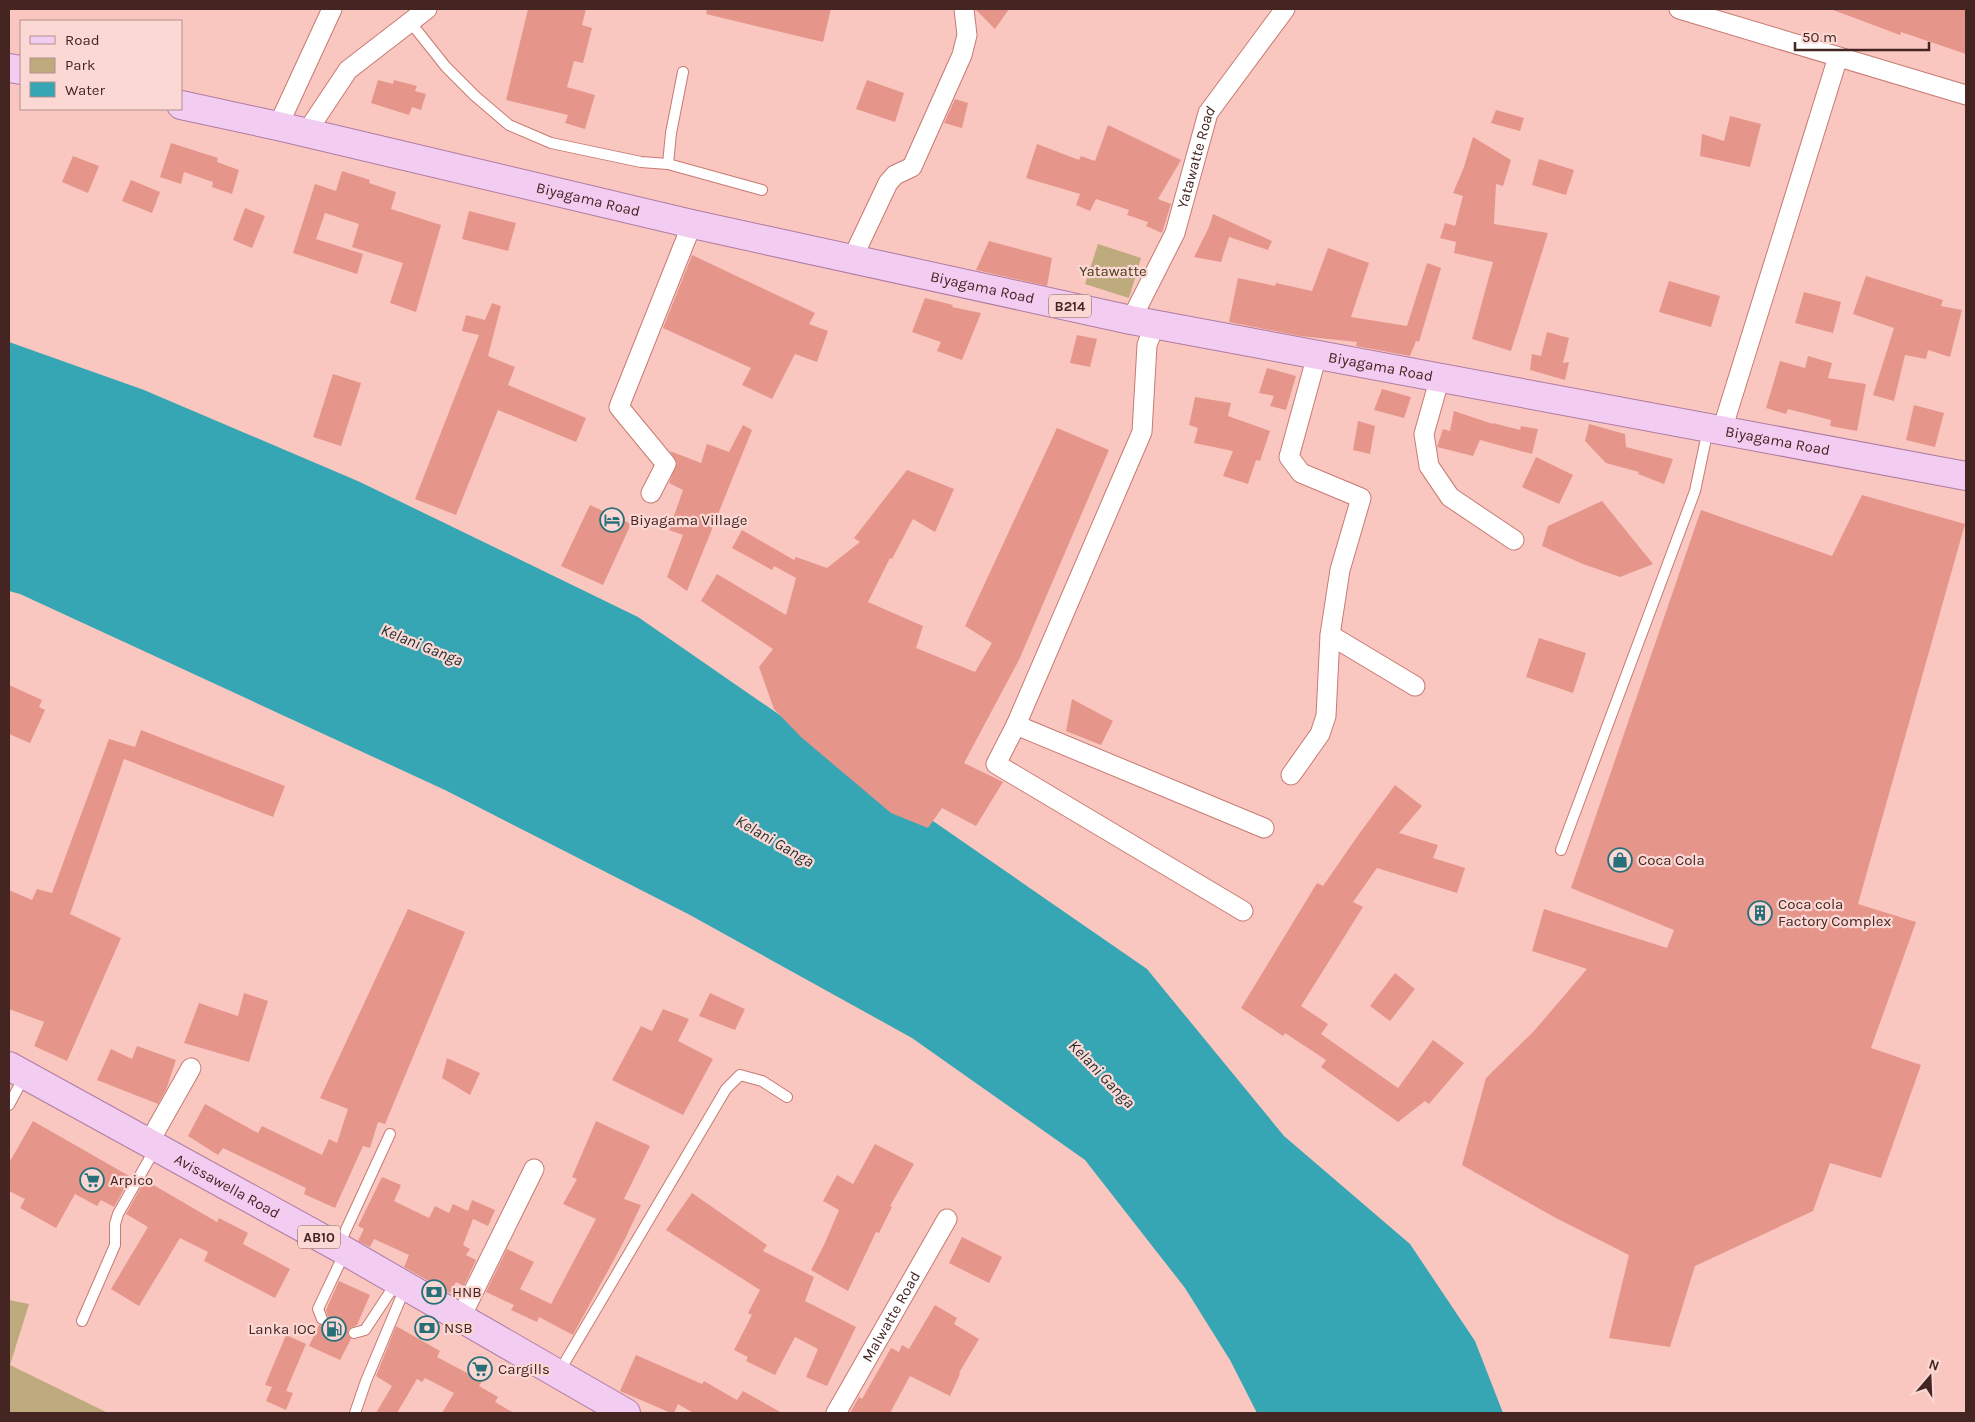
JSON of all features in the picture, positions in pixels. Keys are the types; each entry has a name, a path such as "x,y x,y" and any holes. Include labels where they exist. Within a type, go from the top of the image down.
{"main road":[{"name":"Biyagama Road","path":"182,105 278,126 692,224 1143,322 1966,476"},
{"name":"Avissawella Road","path":"17,1070 342,1250 460,1319 558,1373 620,1412"}],"street":[{"path":"278,126 332,9"},
{"path":"306,133 348,70 427,9"},
{"path":"852,259 888,182 896,175 912,167 962,55 967,36 964,9"},
{"name":"Yatawatte Road","path":"1243,911 996,764 1018,721 1142,432 1147,345 1143,322 1175,233 1208,113 1285,9"},
{"path":"1679,9 1966,95"},
{"path":"1715,429 1838,57"},
{"path":"651,493 666,464 619,407 692,224"},
{"path":"1291,775 1320,734 1326,716 1330,635 1340,570 1361,498 1301,474 1289,457 1317,355"},
{"path":"1440,377 1424,434 1429,466 1450,497 1514,540"},
{"path":"1330,635 1415,686"},
{"path":"1018,721 1016,726 1264,828"},
{"path":"152,1146 191,1068"},
{"path":"460,1319 534,1169"},
{"name":"Malwatte Road","path":"836,1413 947,1218"}],"lane":[{"path":"411,22 446,67 475,96 509,125 551,144 641,162 668,164 762,190"},
{"path":"668,164 671,133 683,72"},
{"path":"1561,850 1695,491 1715,429"},
{"path":"9,1105 17,1070"},
{"path":"558,1373 726,1089 740,1075 762,1081 787,1097"},
{"path":"322,1319 318,1309 390,1134"},
{"path":"82,1321 115,1245 115,1224 118,1214 152,1146"},
{"path":"354,1332 365,1330 401,1284"},
{"path":"355,1413 401,1284"}],"green space":[{"name":"Yatawatte","path":"1098,244 1141,258 1129,298 1085,284"},
{"path":"9,1300 29,1304 10,1365 108,1413 9,1413"}],"water":[{"name":"Kelani Ganga","path":"9,342 144,390 360,482 638,617 1147,969 1284,1136 1410,1244 1475,1341 1503,1413 1257,1413 1230,1360 1185,1288 1085,1160 912,1038 690,915 445,790 20,594 9,591"}],"building":[{"path":"528,9 586,9 582,25 592,28 583,63 574,61 567,87 595,95 585,129 565,123 568,115 506,100"},
{"path":"707,9 831,9 823,42 706,14"},
{"path":"975,9 1009,9 995,29"},
{"path":"1834,9 1966,9 1966,54 1901,32 1900,35"},
{"path":"378,80 393,84 394,80 417,86 415,91 426,94 421,110 412,107 409,115 371,103"},
{"path":"867,80 904,93 895,122 856,109"},
{"path":"955,99 968,103 962,128 944,123"},
{"path":"1496,110 1524,118 1520,131 1491,123"},
{"path":"1730,116 1761,124 1750,167 1700,156 1702,134 1724,141"},
{"path":"1108,125 1181,160 1158,199 1171,204 1162,233 1146,226 1148,222 1127,215 1129,210 1096,199 1090,211 1076,205 1080,194 1026,178 1037,144 1079,160 1081,156 1095,161"},
{"path":"1473,137 1511,160 1503,186 1496,184 1494,224 1548,233 1511,351 1472,339 1493,262 1454,253 1456,242 1440,238 1445,223 1455,226 1463,196 1453,193 1464,167"},
{"path":"171,143 218,158 217,162 239,170 232,194 212,187 213,182 184,172 181,184 160,177"},
{"path":"73,156 99,166 88,193 62,182"},
{"path":"1539,159 1574,170 1566,195 1532,185"},
{"path":"342,171 370,180 369,183 396,192 391,209 441,225 416,312 390,303 403,263 352,247 359,224 325,213 316,239 363,254 357,274 293,253 315,184 336,191"},
{"path":"131,180 160,192 152,213 122,201"},
{"path":"245,208 265,216 252,248 233,240"},
{"path":"469,211 516,223 508,251 462,239"},
{"path":"1213,214 1272,241 1268,250 1229,237 1221,262 1194,257 1209,227"},
{"path":"989,241 1052,258 1047,286 976,270"},
{"path":"1328,248 1369,263 1351,317 1407,326 1427,263 1441,268 1419,342 1416,341 1410,356 1356,346 1357,342 1300,336 1229,322 1238,278 1275,286 1276,283 1312,291"},
{"path":"692,255 815,313 809,324 828,331 817,362 795,354 772,399 742,385 751,368 663,328"},
{"path":"1866,276 1943,300 1941,306 1962,310 1950,357 1928,350 1926,359 1905,355 1894,401 1873,395 1894,328 1853,314"},
{"path":"1669,281 1720,296 1711,327 1659,312"},
{"path":"1804,292 1841,302 1833,333 1795,323"},
{"path":"925,298 953,305 952,307 981,313 962,360 937,351 941,342 912,332"},
{"path":"492,303 501,306 488,356 515,367 508,385 586,418 576,442 498,410 456,515 415,499 479,335 462,331 466,315 485,320"},
{"path":"1547,332 1569,338 1563,363 1569,362 1565,380 1530,370 1532,354 1541,356"},
{"path":"1077,335 1097,339 1090,367 1070,363"},
{"path":"1808,356 1832,363 1828,378 1866,384 1857,431 1830,426 1831,420 1788,409 1786,414 1766,408 1780,361 1805,368"},
{"path":"1267,368 1296,376 1286,410 1270,406 1274,396 1259,393"},
{"path":"333,374 361,383 341,446 313,437"},
{"path":"1382,389 1411,397 1404,418 1374,410"},
{"path":"1195,397 1231,403 1228,416 1270,431 1260,461 1256,460 1248,484 1223,476 1233,451 1194,443 1198,428 1189,425"},
{"path":"1914,405 1944,413 1935,447 1906,440"},
{"path":"1454,411 1493,424 1520,430 1521,426 1538,429 1532,454 1480,440 1473,456 1437,447 1443,429 1450,431"},
{"path":"1358,421 1375,426 1370,454 1353,450"},
{"path":"1589,424 1625,434 1626,447 1673,459 1664,484 1638,474 1639,472 1606,463 1585,441"},
{"path":"743,425 752,430 687,591 667,577 683,535 669,530 683,490 669,483 677,463 670,451 701,463 707,444 729,452"},
{"path":"1057,428 1109,450 1019,660 964,763 1003,782 976,826 942,808 928,828 891,813 801,737 774,709 759,667 773,649 701,601 717,574 786,615 796,578 774,566 772,570 732,548 742,530 794,560 796,557 827,568 860,542 854,538 907,470 954,489 935,532 913,519 892,559 890,558 868,602 923,626 916,648 975,672 992,643 965,626"},
{"path":"1536,457 1573,475 1559,504 1522,487"},
{"name":"Coca cola Factory Complex","path":"1862,495 1965,524 1858,904 1916,922 1871,1048 1921,1065 1881,1178 1830,1163 1813,1211 1695,1266 1670,1347 1609,1338 1629,1255 1554,1217 1462,1165 1486,1078 1534,1031 1587,969 1532,951 1544,909 1667,948 1674,930 1571,888 1701,510 1832,556"},
{"path":"1602,501 1653,564 1620,577 1583,564 1542,546 1548,526"},
{"path":"590,505 631,524 603,585 561,566"},
{"path":"1539,638 1586,653 1573,693 1526,677"},
{"path":"9,685 42,700 39,707 45,710 30,743 9,734"},
{"path":"1072,699 1113,721 1101,745 1066,731"},
{"path":"141,730 285,786 273,817 124,759 70,914 121,938 67,1061 34,1046 44,1022 9,1009 9,890 32,900 37,889 52,893 109,739 135,747"},
{"path":"1395,785 1422,806 1399,833 1438,845 1433,858 1465,868 1457,893 1377,868 1353,902 1363,907 1301,1006 1328,1024 1321,1034 1398,1088 1433,1040 1464,1063 1429,1104 1425,1101 1398,1122 1321,1067 1326,1060 1285,1033 1283,1036 1241,1008 1317,883 1323,886"},
{"path":"408,909 465,932 385,1124 378,1122 370,1148 363,1146 335,1208 304,1194 306,1188 223,1148 218,1155 188,1136 205,1104 258,1133 262,1126 322,1155 329,1139 337,1143 348,1109 320,1098"},
{"path":"1395,973 1415,989 1390,1021 1370,1006"},
{"path":"244,993 268,1001 249,1062 184,1043 199,1003 238,1016"},
{"path":"710,993 745,1009 735,1030 699,1016"},
{"path":"663,1009 689,1019 678,1041 713,1059 683,1115 612,1080 641,1026 652,1031"},
{"path":"137,1046 176,1060 166,1090 158,1104 97,1080 111,1049 132,1059"},
{"path":"447,1058 480,1073 470,1095 442,1078"},
{"path":"33,1121 131,1177 114,1207 101,1200 97,1206 75,1194 56,1228 20,1208 25,1199 9,1191 9,1163"},
{"path":"596,1121 650,1146 624,1199 641,1205 623,1243 573,1335 539,1317 537,1322 511,1310 514,1305 486,1292 507,1249 534,1262 520,1289 551,1304 596,1219 563,1204 577,1179 572,1177"},
{"path":"875,1144 914,1164 890,1206 892,1207 879,1233 876,1232 848,1291 811,1270 839,1210 823,1201 837,1175 853,1184"},
{"path":"382,1177 401,1185 394,1201 429,1218 435,1206 449,1213 453,1204 468,1211 472,1200 495,1210 488,1226 473,1219 463,1245 470,1249 466,1255 476,1260 464,1286 456,1282 450,1293 404,1267 409,1255 374,1239 370,1247 358,1241 364,1229 358,1226"},
{"path":"145,1180 217,1222 219,1218 248,1233 243,1244 290,1269 275,1298 204,1261 208,1252 180,1238 139,1306 111,1289 148,1227 126,1214"},
{"path":"692,1193 767,1245 763,1251 814,1277 805,1301 856,1327 827,1386 806,1377 818,1349 795,1337 775,1375 746,1361 748,1357 734,1350 752,1315 748,1313 760,1290 666,1230"},
{"path":"962,1237 1002,1257 989,1283 949,1263"},
{"path":"339,1281 370,1295 357,1325 348,1331 351,1339 340,1360 309,1346 319,1325 324,1326 328,1323 326,1310"},
{"path":"935,1305 957,1318 954,1324 979,1339 959,1373 950,1396 910,1376 890,1413 850,1413 859,1397 862,1399 891,1348 899,1352 902,1345 909,1349"},
{"path":"396,1326 440,1351 437,1357 482,1381 479,1386 498,1397 495,1402 514,1413 442,1413 454,1393 425,1378 422,1382 417,1379 397,1413 376,1413 392,1386 376,1376"},
{"path":"286,1335 306,1344 286,1391 293,1393 286,1410 266,1401 272,1387 265,1385"},
{"path":"636,1355 702,1384 704,1381 737,1400 743,1391 782,1413 693,1413 678,1404 674,1413 671,1413 620,1391"}],"place":[{"name":"Biyagama Village","path":"612,520"},
{"name":"Coca Cola","path":"1620,860"},
{"name":"Coca cola Factory Complex","path":"1760,913"},
{"name":"Arpico","path":"92,1180"},
{"name":"HNB","path":"434,1292"},
{"name":"NSB","path":"427,1328"},
{"name":"Lanka IOC","path":"334,1329"},
{"name":"Cargills","path":"480,1369"}]}
